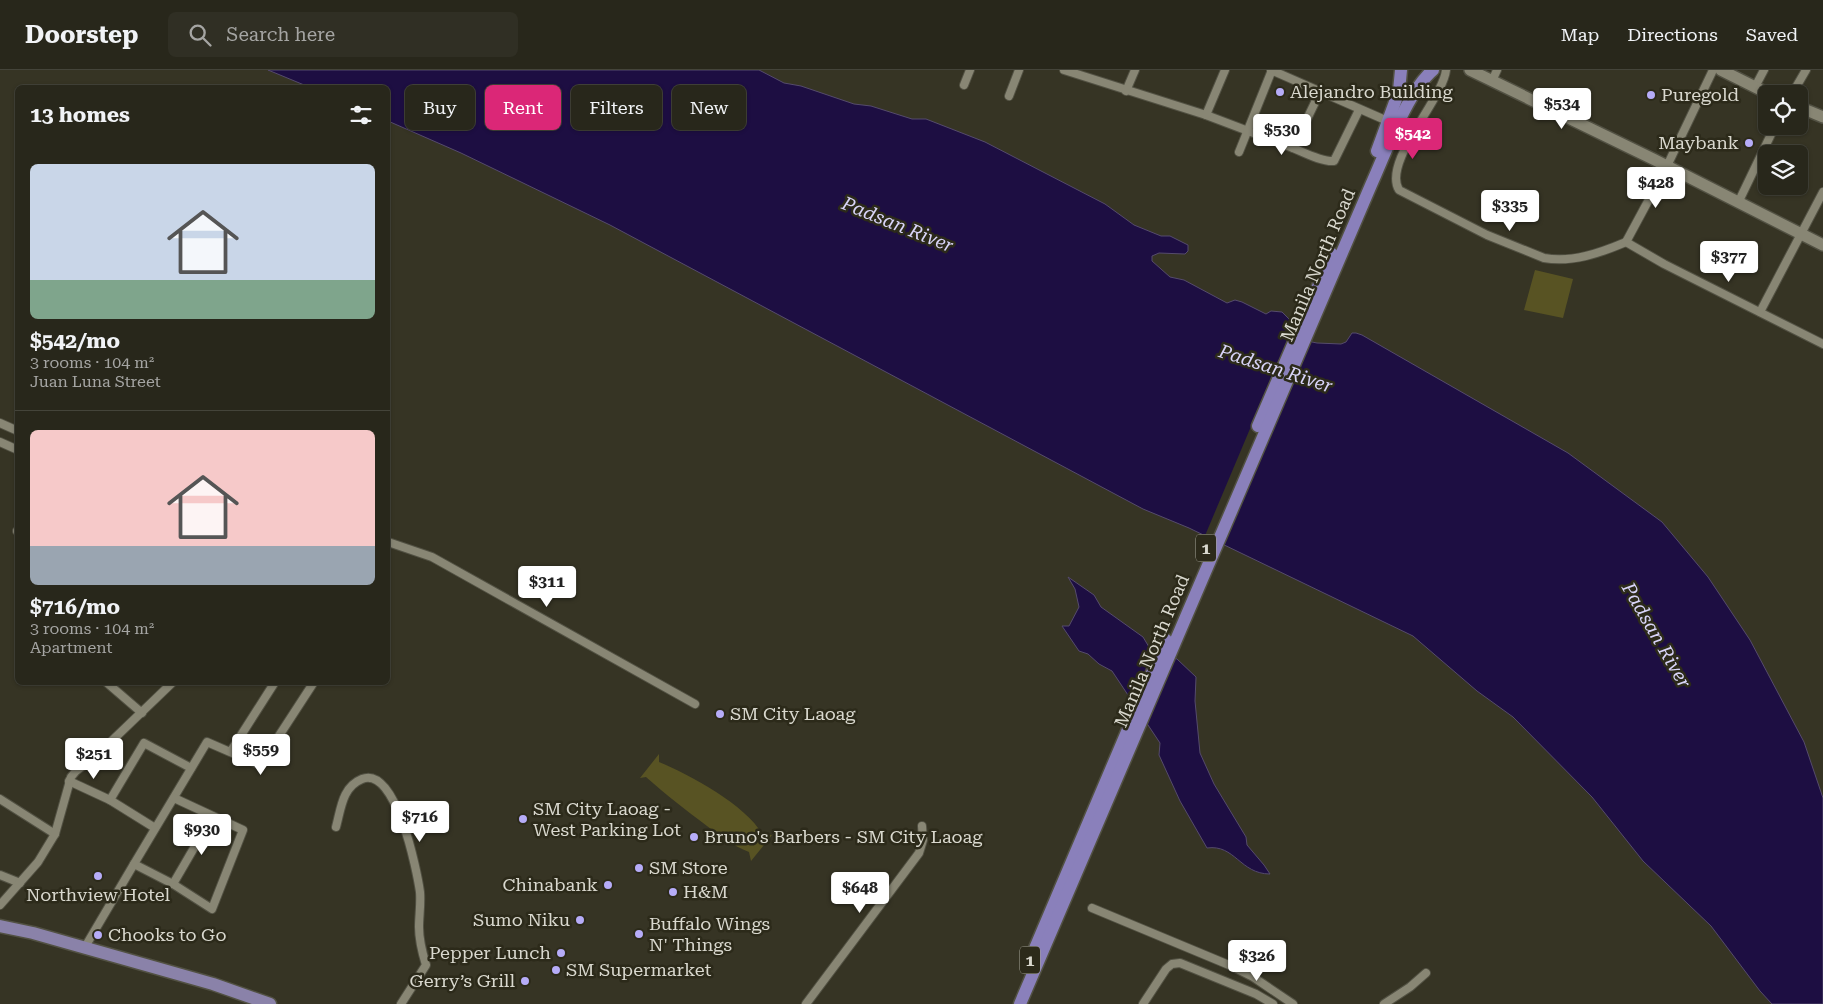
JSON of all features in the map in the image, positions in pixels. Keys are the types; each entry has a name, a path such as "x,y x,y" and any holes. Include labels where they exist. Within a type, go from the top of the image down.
{"highway":[{"name":"Manila North Road","path":"1012,1004 1053,917 1367,183 1399,91 1401,70"},
{"name":"Manila North Road","path":"1367,183 1414,92 1433,70"},
{"name":"Manila North Road","path":"1020,1004 1053,917"}],"main road":[{"path":"1470,70 1494,76 1823,245"},
{"path":"1721,70 1756,87"},
{"path":"1808,111 1823,117"},
{"path":"0,926 85,947 213,984 270,1004"}],"street":[{"path":"964,85 970,70"},
{"path":"1009,96 1019,70"},
{"path":"1064,70 1080,72 1126,91 1206,114 1323,159 1334,160 1359,110"},
{"path":"1126,91 1136,70"},
{"path":"1206,114 1225,70"},
{"path":"1240,152 1272,70 1383,120"},
{"path":"1446,70 1434,98 1413,132 1396,175 1397,188 1406,195 1487,235 1544,258 1558,260 1594,254 1626,242 1667,166 1713,70"},
{"path":"1756,87 1764,70"},
{"path":"1797,85 1806,70"},
{"path":"1293,148 1320,92"},
{"path":"1399,126 1413,132"},
{"path":"1738,203 1771,135"},
{"path":"1760,312 1823,192"},
{"path":"1626,242 1664,264 1822,343"},
{"path":"0,423 15,430"},
{"path":"0,442 15,449"},
{"path":"390,542 432,556 695,704"},
{"path":"109,685 142,713"},
{"path":"0,905 38,862 55,834 69,781 76,771 96,756 170,685"},
{"path":"231,751 273,685"},
{"path":"85,947 207,742 260,765 312,685"},
{"path":"110,800 144,743 191,768"},
{"path":"336,827 347,790 362,778 368,778 382,784 386,788 403,820 420,892 419,938 426,964 401,1004"},
{"path":"69,781 110,800 155,828"},
{"path":"134,864 173,884 212,909 242,830 174,798"},
{"path":"0,799 55,834"},
{"path":"173,884 212,817"},
{"path":"806,1004 919,853 923,840 922,826"},
{"path":"0,875 20,883"},
{"path":"1092,908 1229,965 1253,977 1293,1004"},
{"path":"1143,1004 1166,969 1172,964 1180,963 1256,994 1271,1004"},
{"path":"1384,1004 1410,987 1426,973"}],"shaded area":[{"path":"1535,270 1573,279 1563,318 1524,310"},
{"path":"659,754 659,762 686,774 716,792 744,813 762,834 772,835 751,861 749,852 732,844 646,777 640,778"}],"water":[{"name":"Padsan River","path":"268,70 759,70 784,83 801,86 854,104 871,106 912,119 926,119 985,142 1105,204 1134,225 1161,236 1170,236 1188,245 1188,251 1185,254 1159,253 1152,256 1152,261 1170,277 1184,280 1227,303 1235,300 1266,314 1271,311 1282,312 1312,342 1341,344 1346,342 1352,333 1362,335 1568,453 1662,522 1708,577 1750,640 1804,742 1823,798 1823,1004 1772,1004 1711,926 1643,861 1592,797 1513,717 1477,691 1413,636 1189,528 1143,509 610,225 461,153 409,130 475,130 475,85 405,85 405,128 390,122 390,85 304,85"},
{"path":"1068,577 1094,595 1101,607 1143,637 1149,647 1177,659 1196,677 1195,701 1200,753 1214,784 1246,837 1247,845 1270,874 1260,873 1251,869 1224,850 1207,848 1180,801 1159,755 1160,743 1112,671 1099,664 1088,654 1079,651 1062,626 1069,626 1079,607 1075,589"}],"pier":[{"path":"1295,322 1312,337 1222,547 1204,538"}],"place":[{"name":"Alejandro Building","path":"1280,92"},
{"name":"Puregold","path":"1651,95"},
{"name":"Maybank","path":"1749,143"},
{"name":"SM City Laoag","path":"720,714"},
{"name":"SM City Laoag - West Parking Lot","path":"523,819"},
{"name":"Bruno's Barbers - SM City Laoag","path":"694,837"},
{"name":"SM Store","path":"639,868"},
{"name":"Northview Hotel","path":"98,876"},
{"name":"Chinabank","path":"608,885"},
{"name":"H&M","path":"673,892"},
{"name":"Sumo Niku","path":"580,920"},
{"name":"Buffalo Wings N' Things","path":"639,934"},
{"name":"Chooks to Go","path":"98,935"},
{"name":"Pepper Lunch","path":"561,953"},
{"name":"SM Supermarket","path":"556,970"},
{"name":"Gerry’s Grill","path":"525,981"}]}
